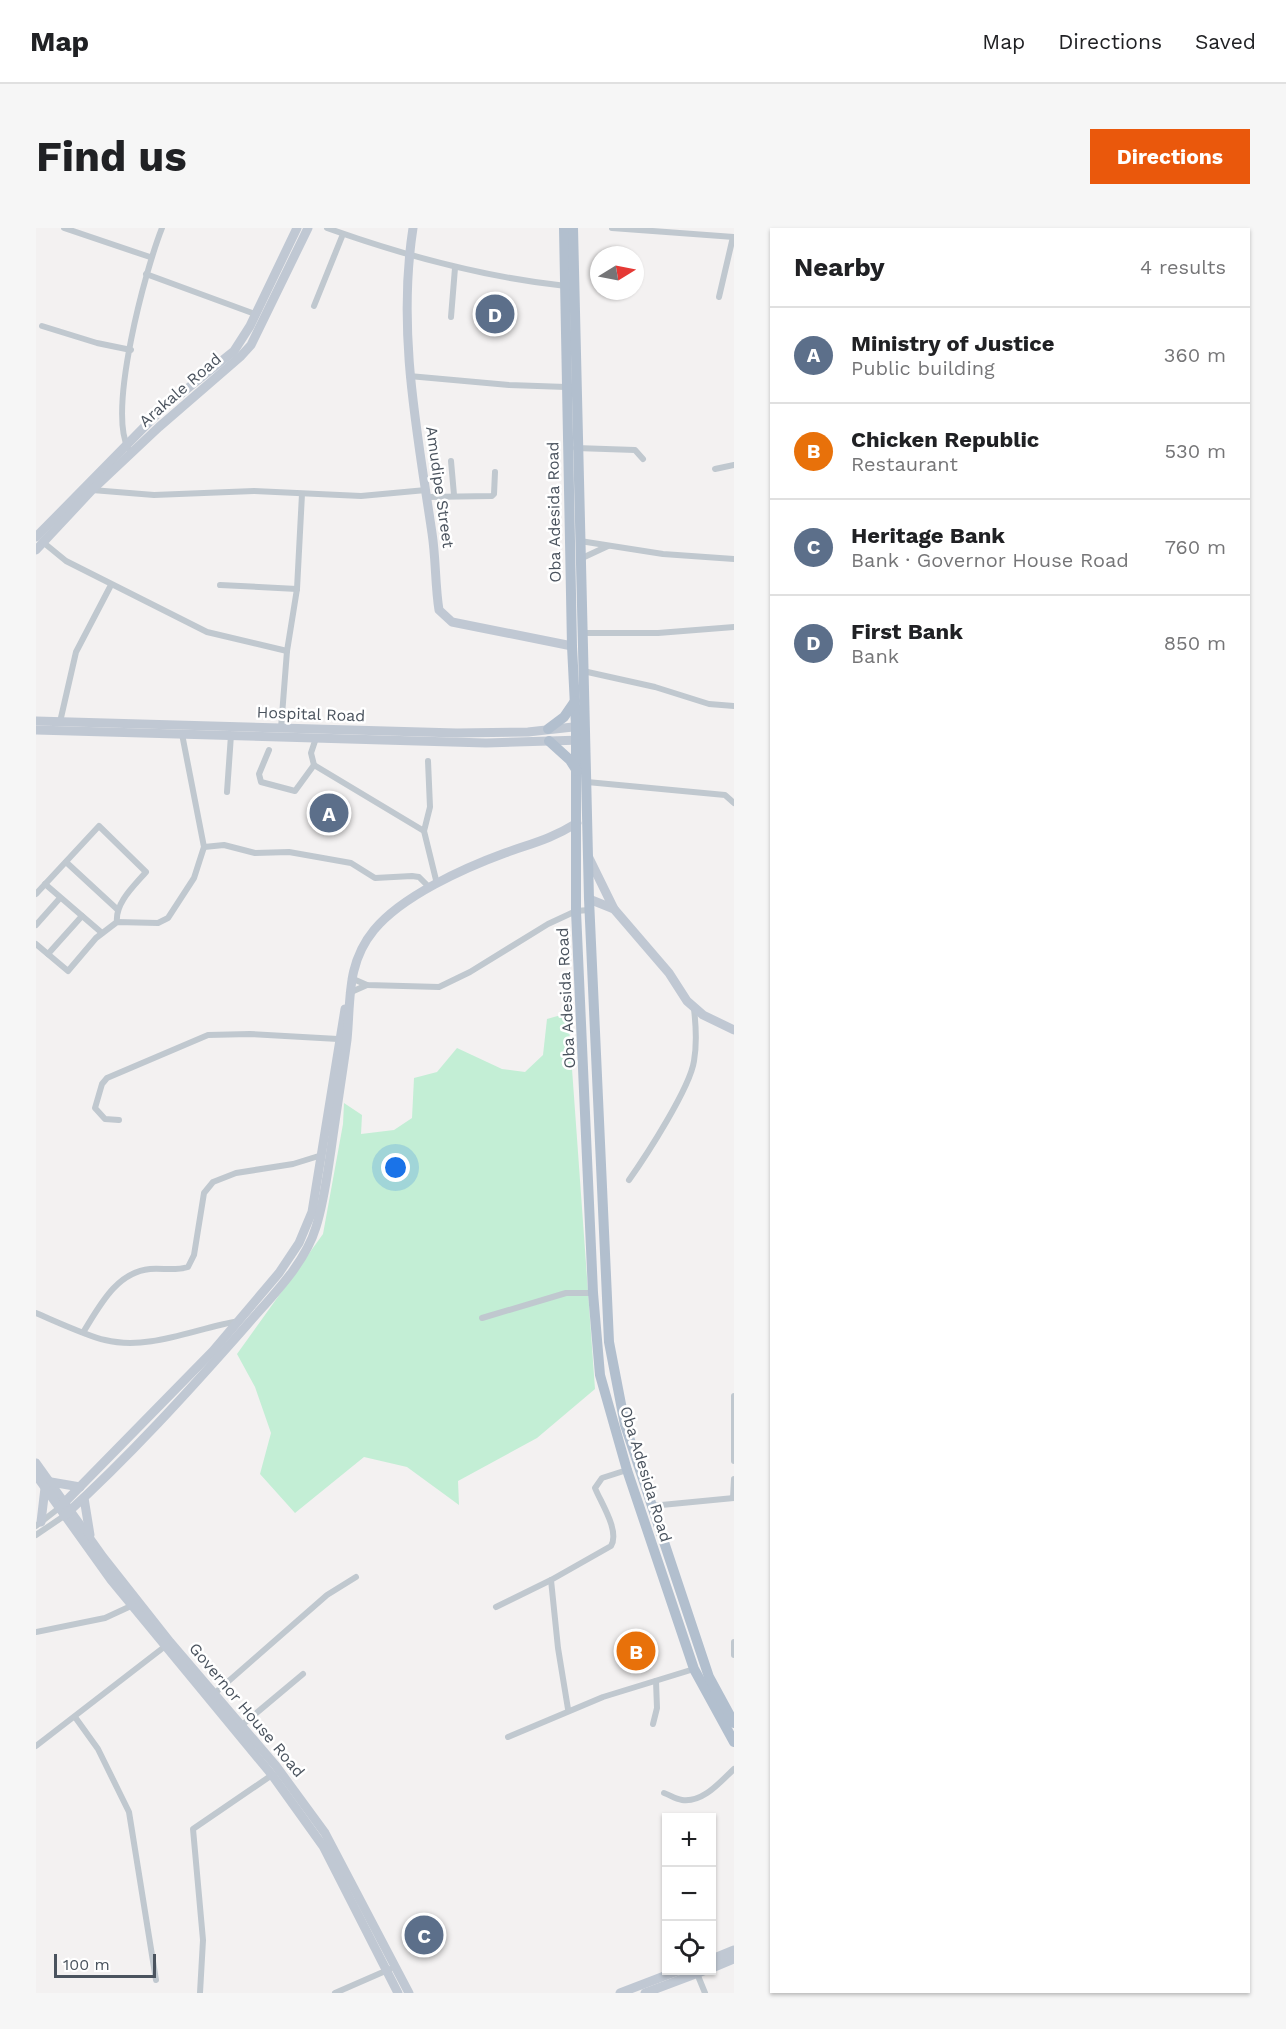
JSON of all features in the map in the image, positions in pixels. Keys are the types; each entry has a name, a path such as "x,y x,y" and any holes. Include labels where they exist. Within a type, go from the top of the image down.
{"main road":[{"name":"Oba Adesida Road","path":"564,228 567,387 580,541 583,671 581,740 577,771 576,911 593,1293 600,1375 627,1470 646,1507 709,1677 731,1709 734,1723"},
{"name":"Oba Adesida Road","path":"573,228 572,646 575,701 581,726"},
{"path":"575,701 548,735 577,771"},
{"name":"Oba Adesida Road","path":"581,740 587,782 589,905 609,1342 625,1425 646,1507 694,1669 734,1742"}],"street":[{"path":"64,228 150,258"},
{"path":"131,454 122,429 121,412 150,258 162,228"},
{"name":"Arakale Road","path":"36,550 40,540 126,445 173,399 234,351 255,314 297,228"},
{"name":"Arakale Road","path":"40,540 185,403 223,374 251,345 308,228"},
{"path":"327,228 409,256 455,268 566,286"},
{"name":"Amudipe Street","path":"413,228 406,317 410,376 438,600 444,618 452,622 572,646"},
{"path":"612,228 734,237 719,297"},
{"path":"314,306 343,234"},
{"path":"451,317 455,268"},
{"path":"147,274 255,314"},
{"path":"42,326 97,344 131,350"},
{"path":"410,376 509,385 567,387"},
{"path":"573,448 635,450 643,459"},
{"path":"451,461 454,495"},
{"path":"715,469 734,465"},
{"path":"92,490 154,495 254,490 361,496 426,493 493,496 495,472"},
{"path":"281,728 287,651 297,589 303,494"},
{"path":"40,540 66,561 207,632 287,651"},
{"path":"580,541 663,554 734,559"},
{"path":"580,559 609,546"},
{"path":"60,722 76,652 111,585"},
{"path":"220,585 297,589"},
{"path":"582,633 658,633 734,627"},
{"path":"583,671 655,687 709,704 734,706"},
{"name":"Hospital Road","path":"36,721 548,735 581,740"},
{"name":"Hospital Road","path":"36,730 486,743 548,735 581,726"},
{"path":"36,944 68,971 102,933 117,922 158,923 168,918 194,878 204,847 182,734"},
{"path":"227,792 231,735"},
{"path":"316,738 311,753 314,765 424,831"},
{"path":"269,750 259,774 261,782 268,786 295,791 314,765"},
{"path":"428,761 430,807 424,831 434,886"},
{"path":"587,782 725,795 734,802"},
{"path":"36,1535 65,1509 80,1487 165,1402 239,1321 279,1273 304,1233 312,1212 338,1039 351,978 359,951 375,929 391,914 434,886 505,853 548,840 577,822"},
{"path":"36,894 99,826 146,872 118,910 117,922"},
{"path":"204,847 224,845 255,853 290,852 351,863 375,878 412,876 434,886"},
{"path":"588,858 614,909 669,973 694,1009 696,1027 694,1063 646,1157 629,1180"},
{"path":"66,862 118,910"},
{"path":"45,884 102,933"},
{"path":"36,925 60,897"},
{"path":"351,978 367,985 431,987 447,985 548,924 589,905 614,909"},
{"path":"48,954 82,916"},
{"path":"348,997 367,985"},
{"path":"39,1524 84,1498 235,1338 288,1276 309,1246 323,1202 346,1040 348,997"},
{"path":"694,1009 732,1026"},
{"path":"119,1120 105,1119 95,1108 102,1084 107,1078 188,1042 208,1035 230,1033 338,1039"},
{"path":"84,1331 105,1298 130,1273 188,1267 194,1255 204,1193 213,1182 236,1173 293,1164 322,1155"},
{"path":"482,1318 566,1293 593,1293"},
{"path":"36,1313 104,1340 127,1343 165,1339 239,1321"},
{"path":"734,1396 734,1461"},
{"name":"Governor House Road","path":"36,1462 48,1485 132,1606 167,1645 272,1775 323,1846 391,1969 409,1993"},
{"path":"496,1607 551,1580 611,1546 615,1540 613,1531 595,1488 602,1478 627,1470"},
{"name":"Governor House Road","path":"36,1476 48,1485"},
{"path":"646,1507 734,1498 734,1479"},
{"path":"39,1524 48,1485 80,1487"},
{"path":"84,1498 90,1538"},
{"name":"Governor House Road","path":"65,1509 90,1538 167,1645 215,1693 242,1725 276,1766 325,1833 391,1969 398,1993"},
{"path":"215,1693 327,1595 356,1577"},
{"path":"551,1580 558,1648 568,1709"},
{"path":"36,1632 105,1618 132,1606"},
{"path":"734,1642 734,1655"},
{"path":"36,1746 167,1645"},
{"path":"507,1737 568,1709 694,1669"},
{"path":"242,1725 303,1674"},
{"path":"653,1724 657,1708 656,1681"},
{"path":"75,1717 98,1749 129,1812 156,1980"},
{"path":"664,1793 678,1800 689,1801 705,1794 734,1769"},
{"path":"200,1993 202,1940 193,1829 272,1775"},
{"path":"716,1957 734,1950"},
{"path":"716,1966 734,1959"},
{"path":"335,1993 391,1969"},
{"path":"620,1993 669,1975"},
{"path":"645,1993 691,1975"},
{"path":"700,1975 705,1993"}],"green space":[{"path":"568,1013 595,1389 537,1438 458,1481 459,1505 407,1467 364,1457 295,1513 260,1474 271,1433 255,1387 237,1354 323,1234 343,1124 344,1103 362,1115 361,1134 394,1130 412,1118 414,1078 437,1072 457,1048 502,1069 525,1072 543,1055 547,1019"}],"place":[{"name":"First Bank","path":"495,314"},
{"name":"Ministry of Justice","path":"329,813"},
{"name":"Chicken Republic","path":"636,1651"},
{"name":"Heritage Bank","path":"424,1935"}]}
